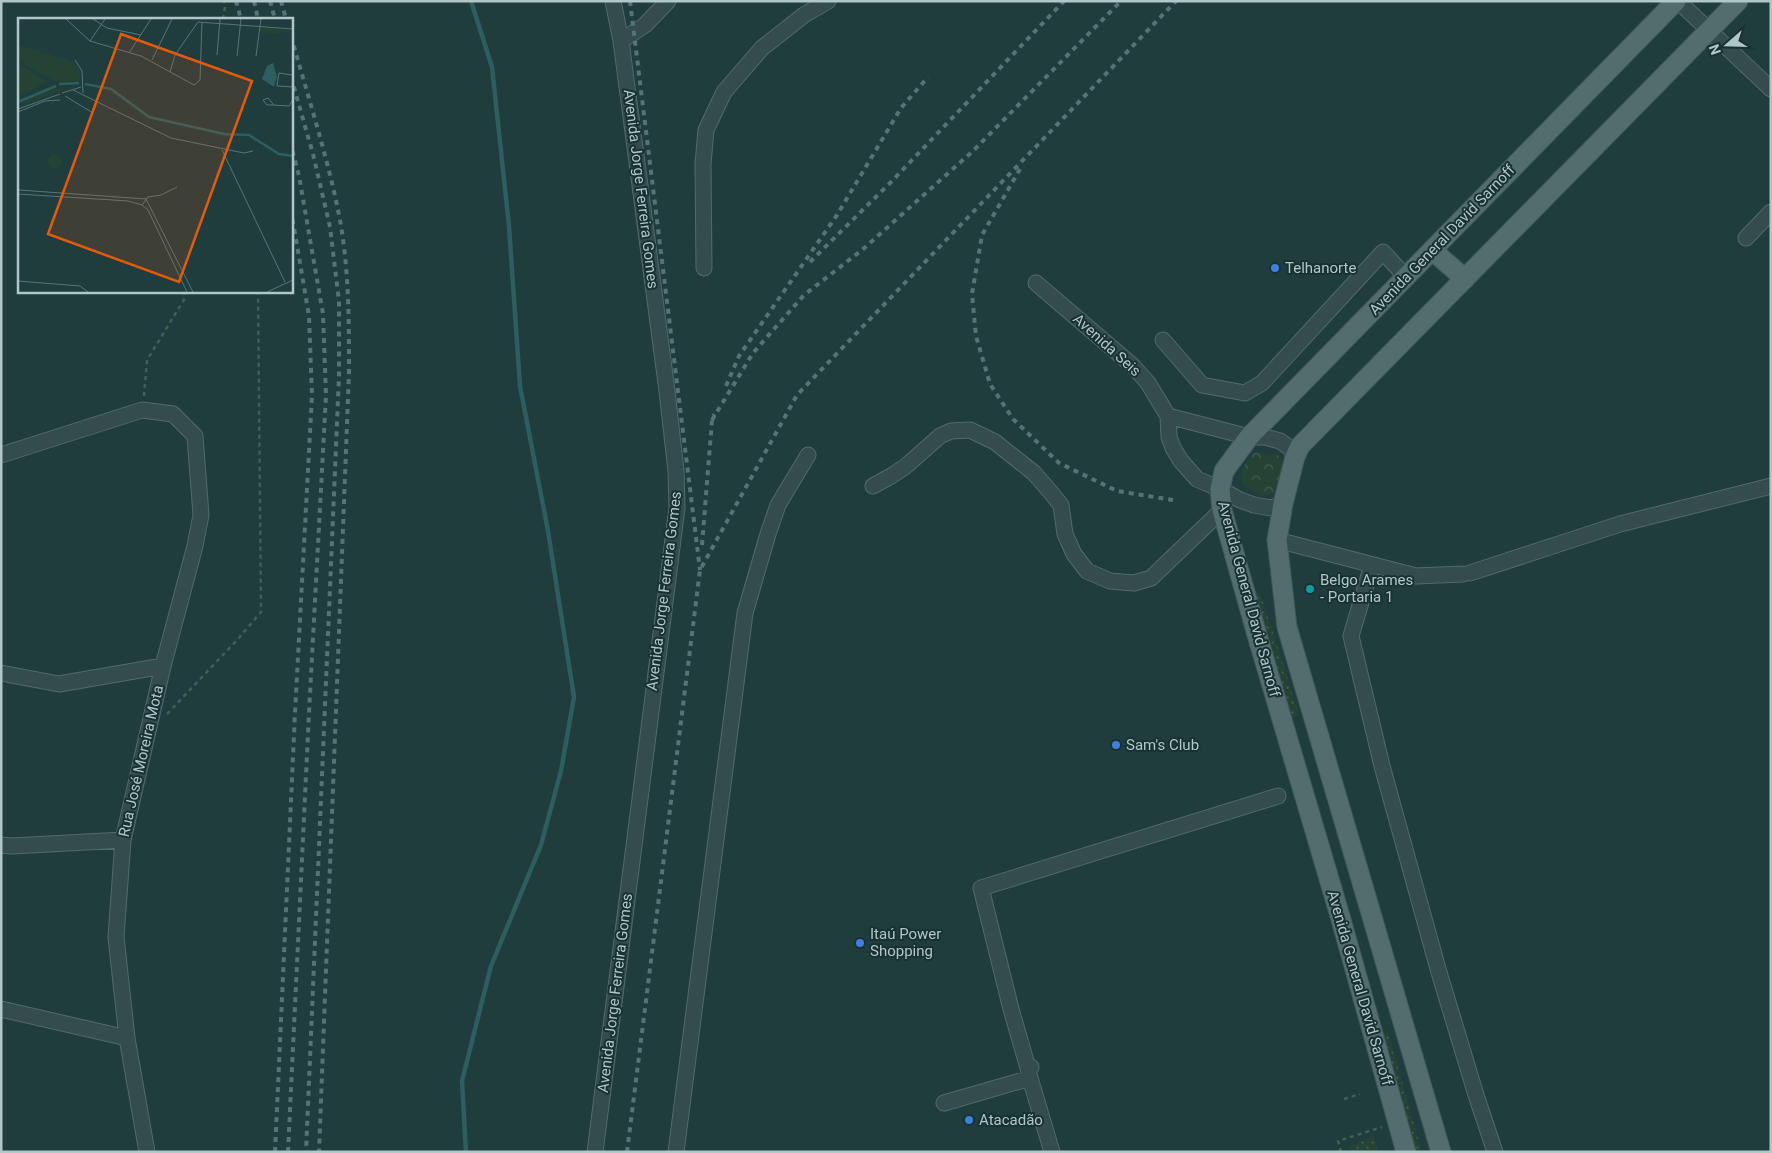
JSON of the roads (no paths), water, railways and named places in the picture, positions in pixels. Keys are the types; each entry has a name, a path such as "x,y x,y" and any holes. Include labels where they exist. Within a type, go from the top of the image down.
{"main road":[{"name":"Avenida General David Sarnoff","path":"1406,1152 1340,916 1222,510 1220,489 1224,471 1249,437 1677,1"},
{"name":"Avenida General David Sarnoff","path":"1441,1152 1371,907 1287,627 1277,540 1283,504 1295,457 1300,446 1708,31 1728,4"},
{"path":"1432,250 1465,279"}],"street":[{"name":"Avenida Jorge Ferreira Gomes","path":"595,1152 677,508 676,471 667,392 621,41 613,1"},
{"path":"621,41 645,25 668,1"},
{"path":"704,268 703,164 706,130 724,92 762,48 804,15 828,1"},
{"path":"1677,1 1771,89"},
{"path":"1746,238 1771,212"},
{"path":"1163,340 1202,385 1245,393 1262,383 1383,252 1406,277"},
{"name":"Avenida Seis","path":"1036,283 1133,366 1148,383 1168,416 1169,437 1173,448 1181,461 1197,479 1254,505 1272,508 1283,504"},
{"name":"Rua José Moreira Mota","path":"1,455 142,410 173,414 195,436 201,515 195,546 163,666 123,840 116,938 127,1038 147,1152"},
{"path":"1168,416 1249,437 1265,437 1280,440 1290,448 1295,457"},
{"path":"873,486 906,466 940,436 951,430 970,430 995,442 1034,473 1053,495 1061,505 1065,534 1074,554 1087,571 1110,581 1134,583 1151,578 1222,510"},
{"path":"676,1152 745,613 778,505 808,455"},
{"path":"1277,540 1416,576 1466,574 1620,524 1771,486"},
{"path":"1372,565 1351,636 1382,766 1438,968 1495,1152"},
{"path":"1,674 59,684 163,666"},
{"path":"1052,1152 1011,1009 982,888 1278,796"},
{"path":"1,845 123,840"},
{"path":"1,1010 127,1038"},
{"path":"944,1103 1030,1071"}],"waterway":[{"path":"466,1152 462,1081 491,966 541,845 561,771 574,697 548,531 520,386 509,226 492,67 471,1"}],"railway":[{"path":"236,1 241,18"},
{"path":"254,1 258,18"},
{"path":"270,1 275,18"},
{"path":"281,1 286,18"},
{"path":"630,1 700,570"},
{"path":"810,262 891,182 1064,1"},
{"path":"712,420 753,353 804,295 862,250 973,151 1121,1"},
{"path":"627,1152 700,570 797,395 1176,1"},
{"path":"292,39 324,151 340,220 347,277 349,315 349,372 319,1152"},
{"path":"726,386 739,356 837,215 901,108 928,77"},
{"path":"292,80 313,154 330,227 339,301 339,376 306,1152"},
{"path":"288,1152 326,395 323,314 299,176 292,149"},
{"path":"1020,169 982,235 972,294 976,336 990,384 1013,419 1059,463 1117,491 1173,500"},
{"path":"275,1152 312,395 309,316 292,216"},
{"path":"702,545 714,414"}],"place":[{"name":"Telhanorte","path":"1275,268"},
{"name":"Belgo Arames - Portaria 1","path":"1310,589"},
{"name":"Sam's Club","path":"1116,745"},
{"name":"Itaú Power Shopping","path":"860,943"},
{"name":"Atacadão","path":"969,1120"}]}
